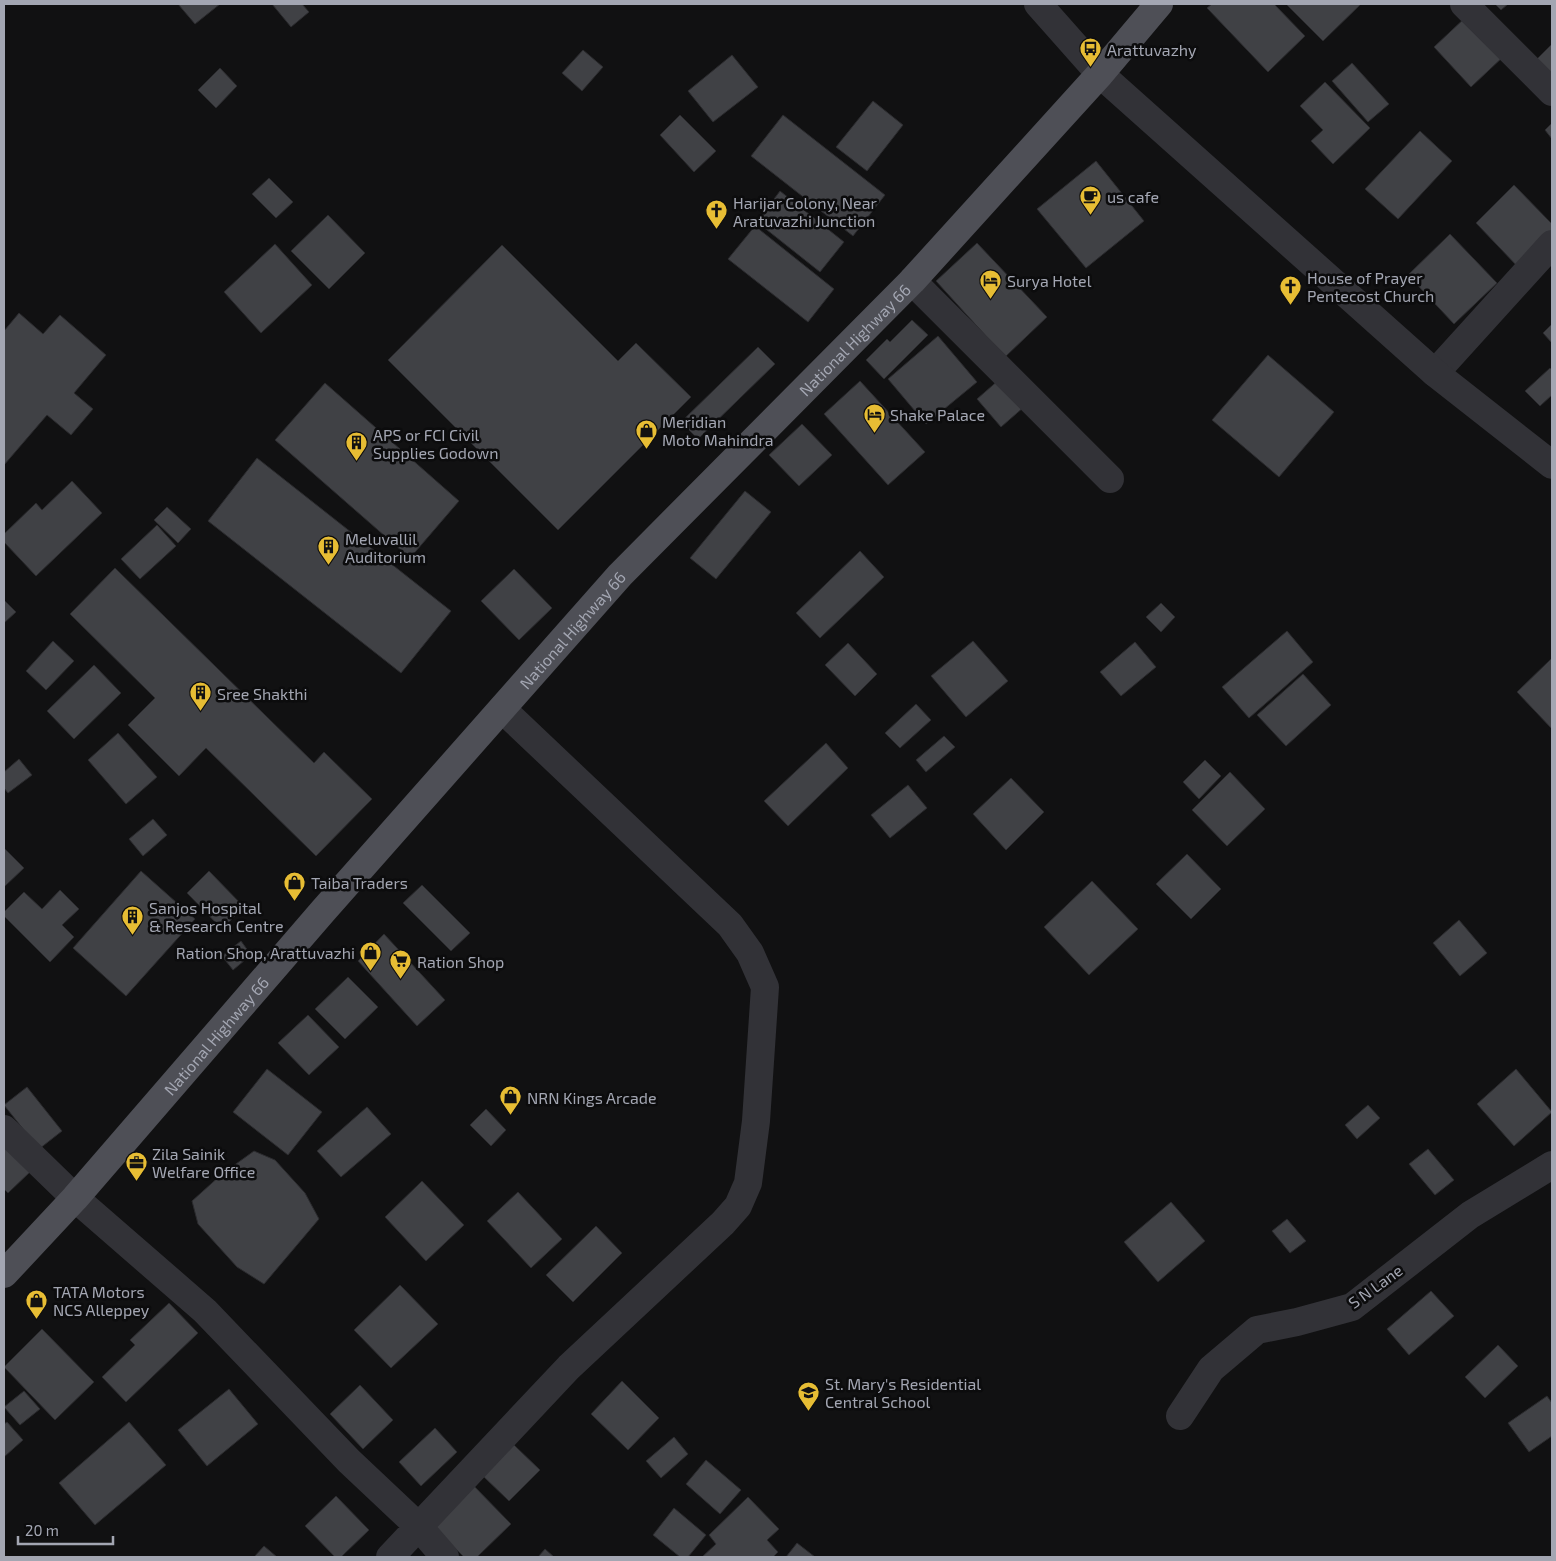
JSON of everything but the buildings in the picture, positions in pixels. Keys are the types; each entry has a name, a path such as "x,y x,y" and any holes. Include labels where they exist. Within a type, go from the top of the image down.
{"main road":[{"name":"National Highway 66","path":"4,1274 75,1198 323,911 620,575 912,281 1100,74 1159,4"}],"street":[{"path":"1038,4 1100,74 1435,374 1552,465"},
{"path":"1464,4 1552,92"},
{"path":"1435,374 1552,244"},
{"path":"912,281 1110,479"},
{"path":"390,1557 569,1366 723,1224 738,1206 748,1183 756,1121 765,987 750,953 730,924 502,709"},
{"path":"4,1129 75,1198 205,1311 349,1461 419,1527 445,1557"},
{"name":"S N Lane","path":"1180,1416 1211,1369 1257,1330 1297,1322 1352,1306 1470,1214 1552,1165"}],"place":[{"name":"Arattuvazhy","path":"1091,68"},
{"name":"us cafe","path":"1091,215"},
{"name":"Harijar Colony, Near Aratuvazhi Junction","path":"717,230"},
{"name":"Surya Hotel","path":"991,299"},
{"name":"House of Prayer Pentecost Church","path":"1291,305"},
{"name":"Shake Palace","path":"874,433"},
{"name":"Meridian Moto Mahindra","path":"646,449"},
{"name":"APS or FCI Civil Supplies Godown","path":"357,462"},
{"name":"Meluvallil Auditorium","path":"329,566"},
{"name":"Sree Shakthi","path":"201,712"},
{"name":"Taiba Traders","path":"295,901"},
{"name":"Sanjos Hospital & Research Centre","path":"133,935"},
{"name":"Ration Shop, Arattuvazhi","path":"371,971"},
{"name":"Ration Shop","path":"401,980"},
{"name":"NRN Kings Arcade","path":"511,1116"},
{"name":"Zila Sainik Welfare Office","path":"136,1181"},
{"name":"TATA Motors NCS Alleppey","path":"37,1319"},
{"name":"St. Mary's Residential Central School","path":"809,1411"}]}
